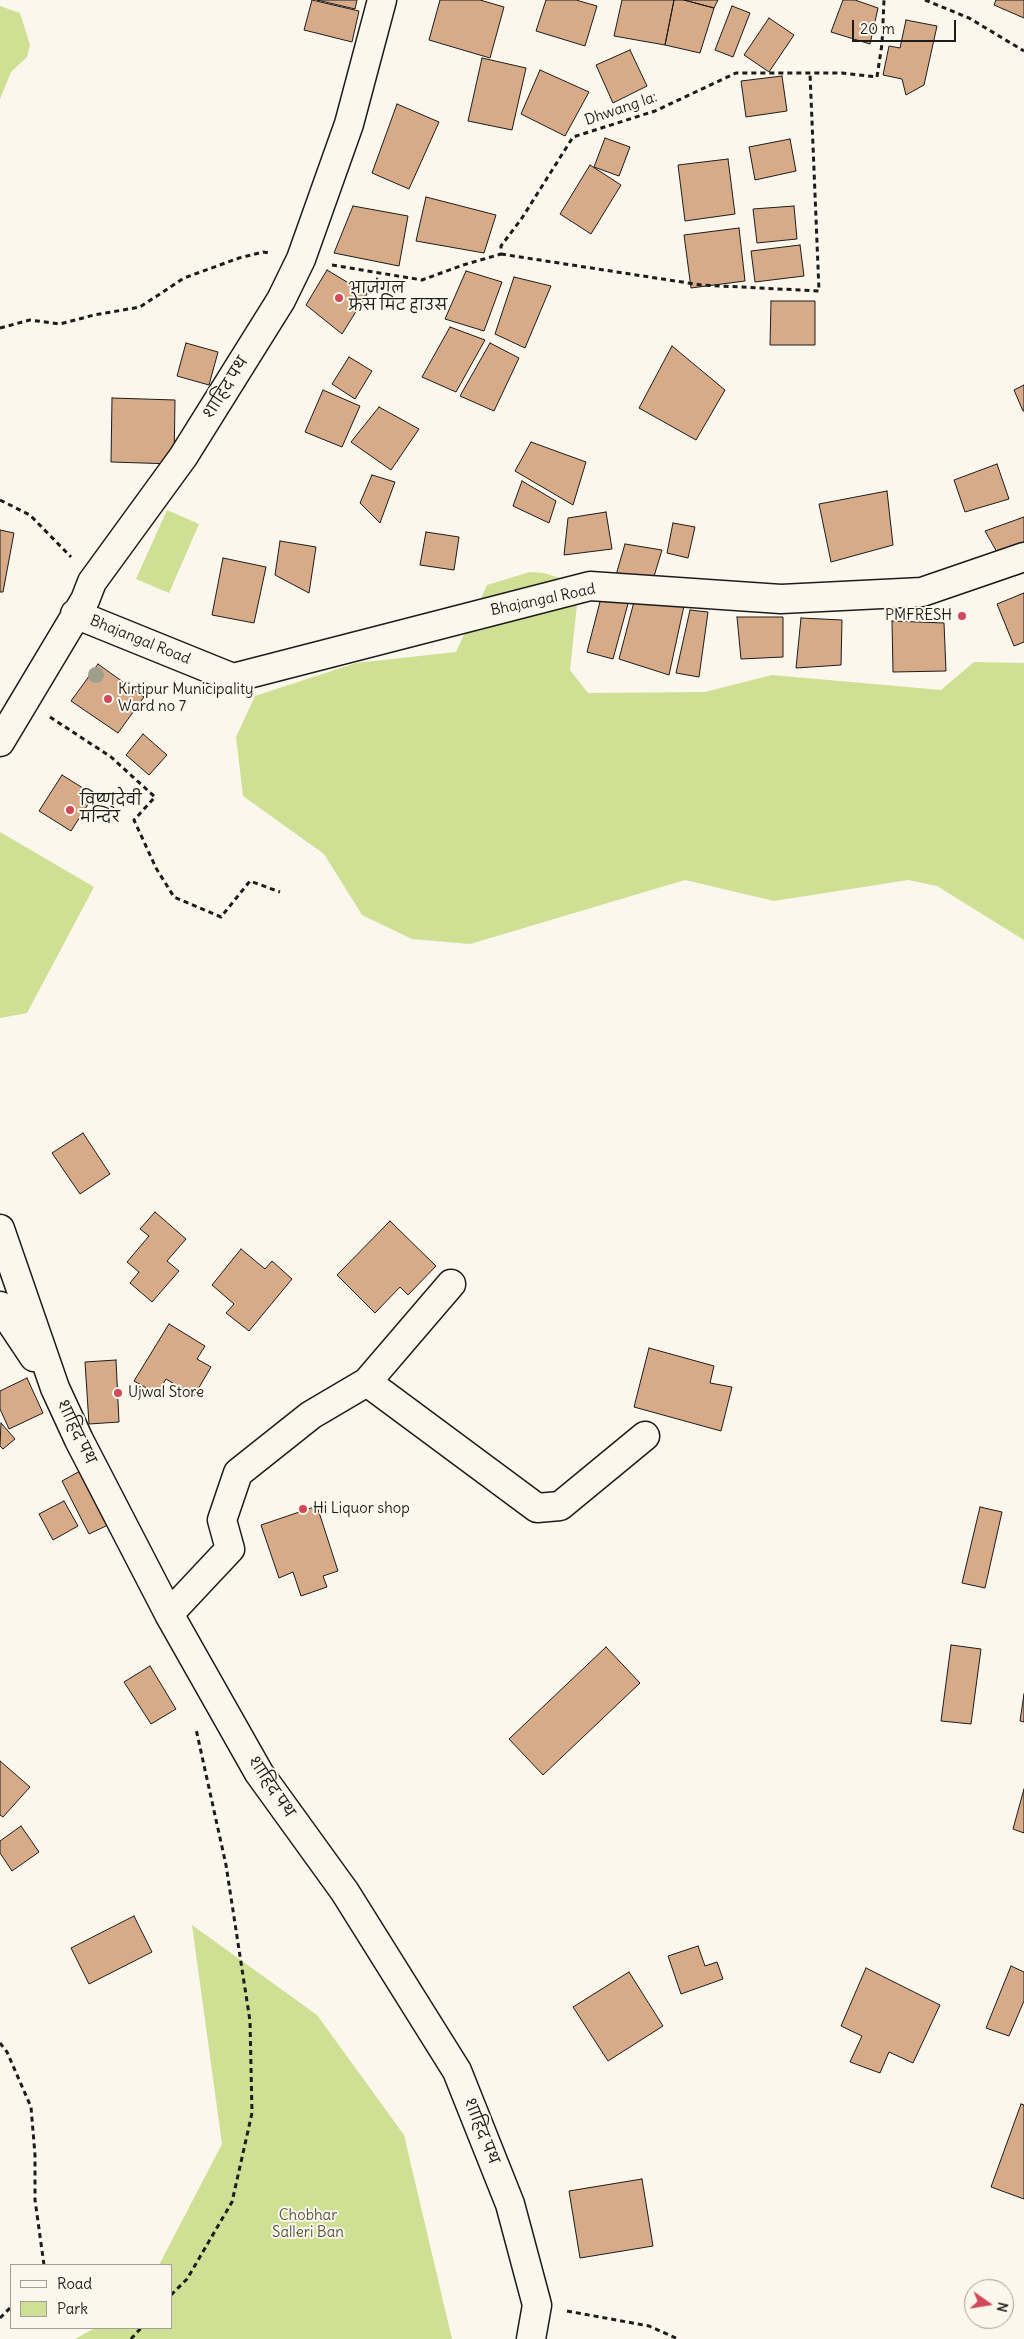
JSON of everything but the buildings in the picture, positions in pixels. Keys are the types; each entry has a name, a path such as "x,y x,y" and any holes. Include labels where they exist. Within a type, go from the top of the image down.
{"street":[{"name":"शाहिद पथ","path":"0,742 92,582 183,457 281,300 301,259 349,124 382,0"},
{"name":"Bhajangal Road","path":"75,614 233,678 329,651 590,586 781,599 922,592 1024,557"},
{"name":"शाहिद पथ","path":"0,1229 54,1388 78,1440 170,1614 260,1773 345,1892 457,2071 510,2204 537,2305 531,2339"},
{"path":"170,1614 230,1548 222,1520 238,1473 311,1415 368,1382 451,1284"},
{"path":"0,1306 54,1388"},
{"path":"368,1382 537,1508 560,1506 645,1436"}],"path":[{"name":"Dhwang la:","path":"501,254 501,246 522,218 573,137 654,111 736,73 842,72 877,77 882,44 884,0"},
{"path":"925,0 969,18 1024,52"},
{"path":"0,328 30,320 60,324 94,315 140,307 184,278 263,252 422,280 462,265 501,254 701,285 819,290 810,73"},
{"path":"0,500 30,514 92,582"},
{"path":"25,700 111,757 155,797 134,820 156,868 174,896 221,917 250,881 280,892"},
{"path":"172,2294 187,2279 232,2202 252,2113 250,2021 226,1865 194,1720"},
{"path":"0,2043 7,2052 31,2107 35,2155 35,2200 44,2264"},
{"path":"537,2305 649,2326 678,2339"},
{"path":"0,2318 10,2309"},
{"path":"131,2339 140,2329"}],"green space":[{"path":"0,6 20,13 30,45 27,57 11,72 0,99"},
{"path":"167,510 199,524 169,593 136,579"},
{"path":"530,572 544,573 573,582 578,595 570,670 588,693 705,692 772,675 941,690 974,662 1024,663 1024,940 937,886 908,880 774,901 685,880 470,944 412,939 362,915 324,854 243,796 236,737 255,696 356,663 456,652 487,585"},
{"path":"0,832 94,887 27,1013 0,1018"},
{"name":"Chobhar Salleri Ban","path":"192,1925 317,2015 404,2135 452,2339 75,2339 93,2329 172,2329 172,2264 160,2264 222,2144"}],"place":[{"name":"भाज‌ं‌‌गल फ्रेस मिट हाउस","path":"339,298"},
{"name":"PMFRESH","path":"962,616"},
{"name":"Kirtipur Municipality Ward no 7","path":"108,699"},
{"name":"विष्णुदेवी मन्दिर","path":"70,810"},
{"name":"Ujwal Store","path":"118,1393"},
{"name":"Hi Liquor shop","path":"303,1509"}]}
